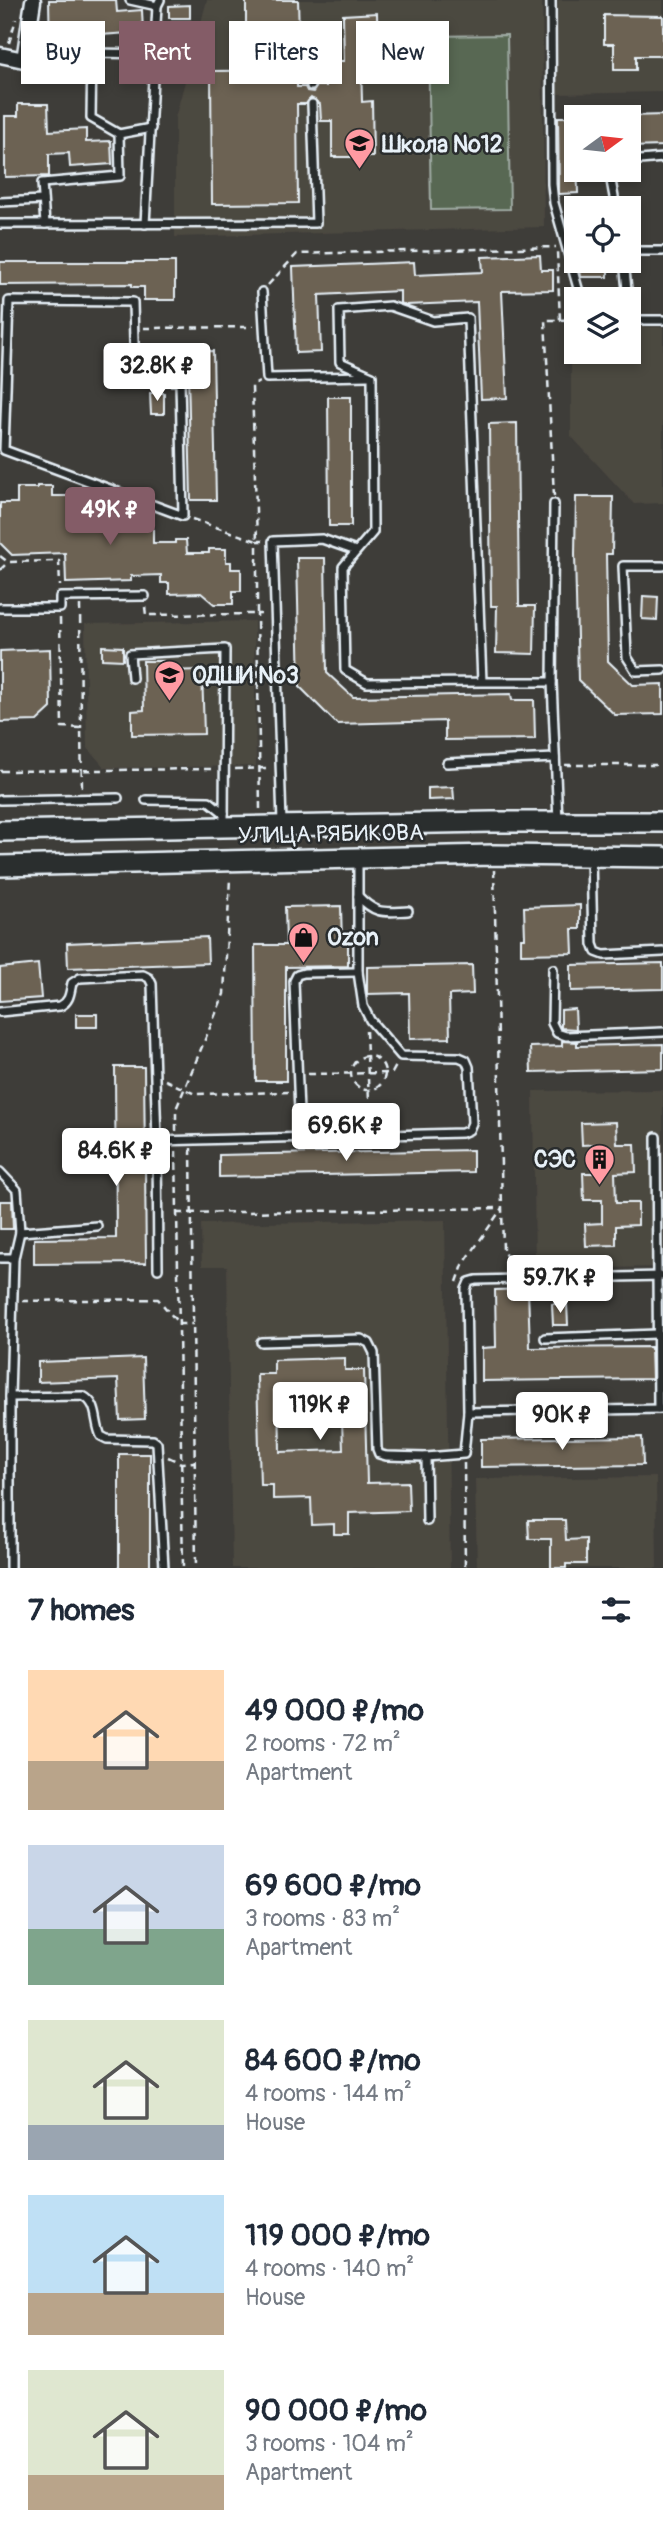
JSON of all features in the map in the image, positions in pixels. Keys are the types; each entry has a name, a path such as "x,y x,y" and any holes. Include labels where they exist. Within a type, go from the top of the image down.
{"street":[{"path":"3,56 24,60 33,1"},
{"name":"УЛИЦА РЯБИКОВА","path":"0,831 224,820 282,827 663,822"},
{"name":"УЛИЦА РЯБИКОВА","path":"0,866 493,855 663,857"}],"lane":[{"path":"130,0 158,3 157,21"},
{"path":"551,0 552,184 554,203 578,287"},
{"path":"119,53 92,53 91,118 119,134 151,128"},
{"path":"145,224 154,84"},
{"path":"0,224 316,223 312,104"},
{"path":"45,224 42,183 120,176 119,134"},
{"path":"641,160 663,158"},
{"path":"0,202 43,200"},
{"path":"641,251 663,251"},
{"path":"262,292 267,378 372,376"},
{"path":"9,301 133,302 135,381 180,381 183,516 2,452 9,301"},
{"path":"372,376 340,362 339,310 390,306 433,321 468,318 482,682"},
{"path":"641,320 663,320"},
{"path":"372,376 373,532 343,567 345,670 367,684 552,682"},
{"path":"554,504 552,682 558,822"},
{"path":"282,827 274,541 322,539 356,551"},
{"path":"663,566 623,566 627,657 636,671 663,670"},
{"path":"0,608 60,608 60,597 145,596"},
{"path":"132,678 130,654 225,649 224,820"},
{"path":"447,763 556,762"},
{"path":"0,800 118,798"},
{"path":"146,800 209,801 224,820"},
{"path":"591,856 593,944 596,952 604,955 663,952"},
{"path":"157,1141 300,1139 462,1133 469,1130 472,1123 469,1067 466,1060 459,1057 401,1056 365,1013 358,972 358,858"},
{"path":"358,895 369,907 380,912 408,911"},
{"path":"552,969 552,1024 557,1034 566,1036 663,1032"},
{"path":"300,1139 294,981 297,975 358,972"},
{"path":"0,1012 66,1004 72,983 79,978 143,975 149,978 152,984 155,1076 158,1269"},
{"path":"468,1412 660,1409 656,1138"},
{"path":"0,1172 17,1190 20,1232 14,1258 10,1397 10,1568"},
{"path":"20,1232 97,1226"},
{"path":"0,1258 14,1258"},
{"path":"261,1342 361,1339 369,1343 374,1353 379,1454 426,1457 464,1454 468,1412 468,1285 476,1280 660,1276"},
{"path":"545,1338 657,1334"},
{"path":"10,1397 83,1396 90,1399 94,1406 101,1436 107,1439 153,1440 157,1443 164,1568"},
{"path":"426,1457 427,1521"}],"path":[{"path":"3,56 18,11"},
{"path":"262,292 297,254 556,247 560,320"},
{"path":"554,504 545,320 564,320"},
{"path":"134,328 264,327"},
{"path":"260,808 252,386 267,378"},
{"path":"183,516 257,541 274,541"},
{"path":"0,556 8,562 60,561 60,597"},
{"path":"0,570 8,562"},
{"path":"80,596 82,798"},
{"path":"145,596 146,615 276,614"},
{"path":"60,608 62,727 81,728"},
{"path":"556,762 663,765"},
{"path":"0,771 281,768"},
{"path":"493,855 503,1250 518,1279"},
{"path":"183,1568 176,1109 225,994 231,860"},
{"path":"365,1013 371,1136"},
{"path":"367,1056 379,1060 385,1073 380,1086 368,1091 358,1087 352,1074 357,1061 367,1056"},
{"path":"297,1074 392,1073 401,1056"},
{"path":"155,1076 195,1094 298,1091"},
{"path":"191,1140 196,1568"},
{"path":"177,1213 502,1208"},
{"path":"468,1285 457,1285 457,1275 502,1208"},
{"path":"13,1301 158,1299 179,1324 193,1324"},
{"path":"159,1454 181,1463 195,1462"},
{"path":"464,1454 465,1568"}],"shaded area":[{"name":"Школа №12","path":"207,0 542,0 544,227 175,237 175,118 184,84 215,84 215,21 201,21"},
{"path":"558,0 663,0 663,92 557,94"},
{"path":"641,327 663,327 663,503 634,504 571,436 571,364 641,364"},
{"path":"254,621 256,766 105,768 87,747 85,624"},
{"path":"663,1090 663,1267 535,1269 533,1091"},
{"path":"445,1220 450,1568 232,1568 227,1266 202,1266 201,1224"},
{"path":"656,1477 657,1568 477,1568 475,1479"}],"green space":[{"path":"507,35 510,209 431,210 429,84 449,84 449,36"}],"building":[{"path":"49,0 116,0 117,12 142,10 142,21 119,21 119,34 105,35 105,21 49,21"},
{"path":"246,0 298,0 299,21 246,21"},
{"path":"190,5 190,18 169,18 169,6"},
{"path":"377,13 377,21 356,21 356,84 362,84 362,102 372,101 373,157 332,157 332,121 321,121 320,104 311,98 306,104 297,104 298,203 212,204 211,84 215,84 215,71 229,71 229,84 297,84 297,87 305,87 307,91 313,92 317,86 342,84 343,15"},
{"path":"604,15 663,16 663,56 636,56 636,70 614,70 614,44 604,44"},
{"path":"18,104 48,104 49,131 86,129 86,142 111,141 112,164 70,167 69,153 49,154 49,176 5,177 5,116 18,116"},
{"path":"663,115 663,146 641,147 641,116"},
{"path":"558,117 564,117 564,182 578,182 578,193 559,194"},
{"path":"540,255 541,270 553,270 553,290 502,291 507,398 481,399 477,302 406,305 400,303 400,291 319,295 321,352 296,353 293,267 414,262 415,275 483,272 482,257"},
{"path":"0,262 175,262 175,300 144,300 144,287 132,287 132,284 0,285"},
{"path":"580,273 608,273 608,277 581,277"},
{"path":"213,351 216,500 191,500 188,372 151,373 151,352"},
{"path":"150,393 164,393 164,414 151,414"},
{"path":"328,397 351,397 351,526 329,526"},
{"path":"517,423 519,606 535,606 534,654 496,653 497,606 491,606 489,424"},
{"path":"52,486 52,496 85,496 86,516 107,516 107,512 120,512 121,523 153,523 153,543 186,540 187,553 209,553 209,549 226,549 226,562 231,562 231,569 241,569 241,591 233,591 233,604 214,604 201,593 169,594 169,583 161,583 161,575 131,576 131,581 66,583 65,553 12,555 0,543 0,503 17,503 17,488"},
{"path":"576,497 613,497 612,554 606,554 608,661 633,685 663,684 663,714 615,715 578,680"},
{"path":"297,558 325,558 327,673 353,697 511,694 512,700 534,700 535,739 445,740 445,721 337,724 300,687"},
{"path":"643,596 658,597 657,620 642,619"},
{"path":"102,646 123,647 123,660 102,659"},
{"path":"50,649 51,708 37,721 0,722 0,651"},
{"name":"ОДШИ №3","path":"143,661 163,661 164,671 202,670 204,734 132,735 132,711 144,710"},
{"path":"453,787 454,799 428,800 428,788"},
{"path":"580,905 580,929 572,929 573,953 521,954 521,938 525,938 524,907"},
{"path":"341,906 342,944 348,944 348,966 286,967 286,1081 256,1081 255,945 286,945 285,907"},
{"path":"207,937 208,963 68,968 67,943"},
{"path":"663,963 663,989 571,991 571,965"},
{"path":"38,964 41,998 0,1001 0,968"},
{"path":"472,965 473,994 449,995 450,1038 410,1039 409,993 367,994 367,967"},
{"path":"575,1009 576,1029 561,1028 561,1010"},
{"path":"76,1014 97,1014 97,1027 76,1027"},
{"path":"562,1041 577,1042 577,1046 663,1044 663,1069 531,1072 530,1047 562,1046"},
{"path":"115,1067 144,1067 146,1263 34,1264 34,1239 116,1238"},
{"name":"СЭС","path":"616,1122 617,1144 635,1144 636,1172 615,1173 616,1203 638,1203 638,1225 616,1226 616,1245 586,1246 585,1224 602,1223 602,1200 584,1200 583,1173 602,1173 601,1144 582,1145 581,1123"},
{"path":"473,1150 473,1172 219,1177 219,1155"},
{"path":"0,1201 12,1201 13,1229 0,1229"},
{"path":"528,1289 530,1348 651,1347 652,1379 482,1381 482,1348 496,1347 495,1290"},
{"path":"552,1304 567,1304 568,1325 553,1325"},
{"path":"143,1358 145,1419 120,1420 118,1379 38,1382 38,1362"},
{"path":"345,1358 345,1370 364,1370 367,1483 408,1482 409,1511 349,1513 349,1534 334,1534 334,1524 312,1525 311,1498 273,1499 273,1485 260,1485 257,1374 274,1374 274,1360","holes":["341,1390 343,1450 280,1452 279,1391"]},
{"path":"642,1437 643,1465 481,1467 481,1439"},
{"path":"119,1454 150,1454 150,1568 119,1568"},
{"path":"528,1520 565,1520 566,1540 586,1539 586,1564 566,1564 566,1568 551,1568 551,1539 529,1539"}],"place":[{"name":"Школа №12","path":"359,171"},
{"name":"ОДШИ №3","path":"169,702"},
{"name":"Ozon","path":"304,964"},
{"name":"СЭС","path":"599,1186"}]}
